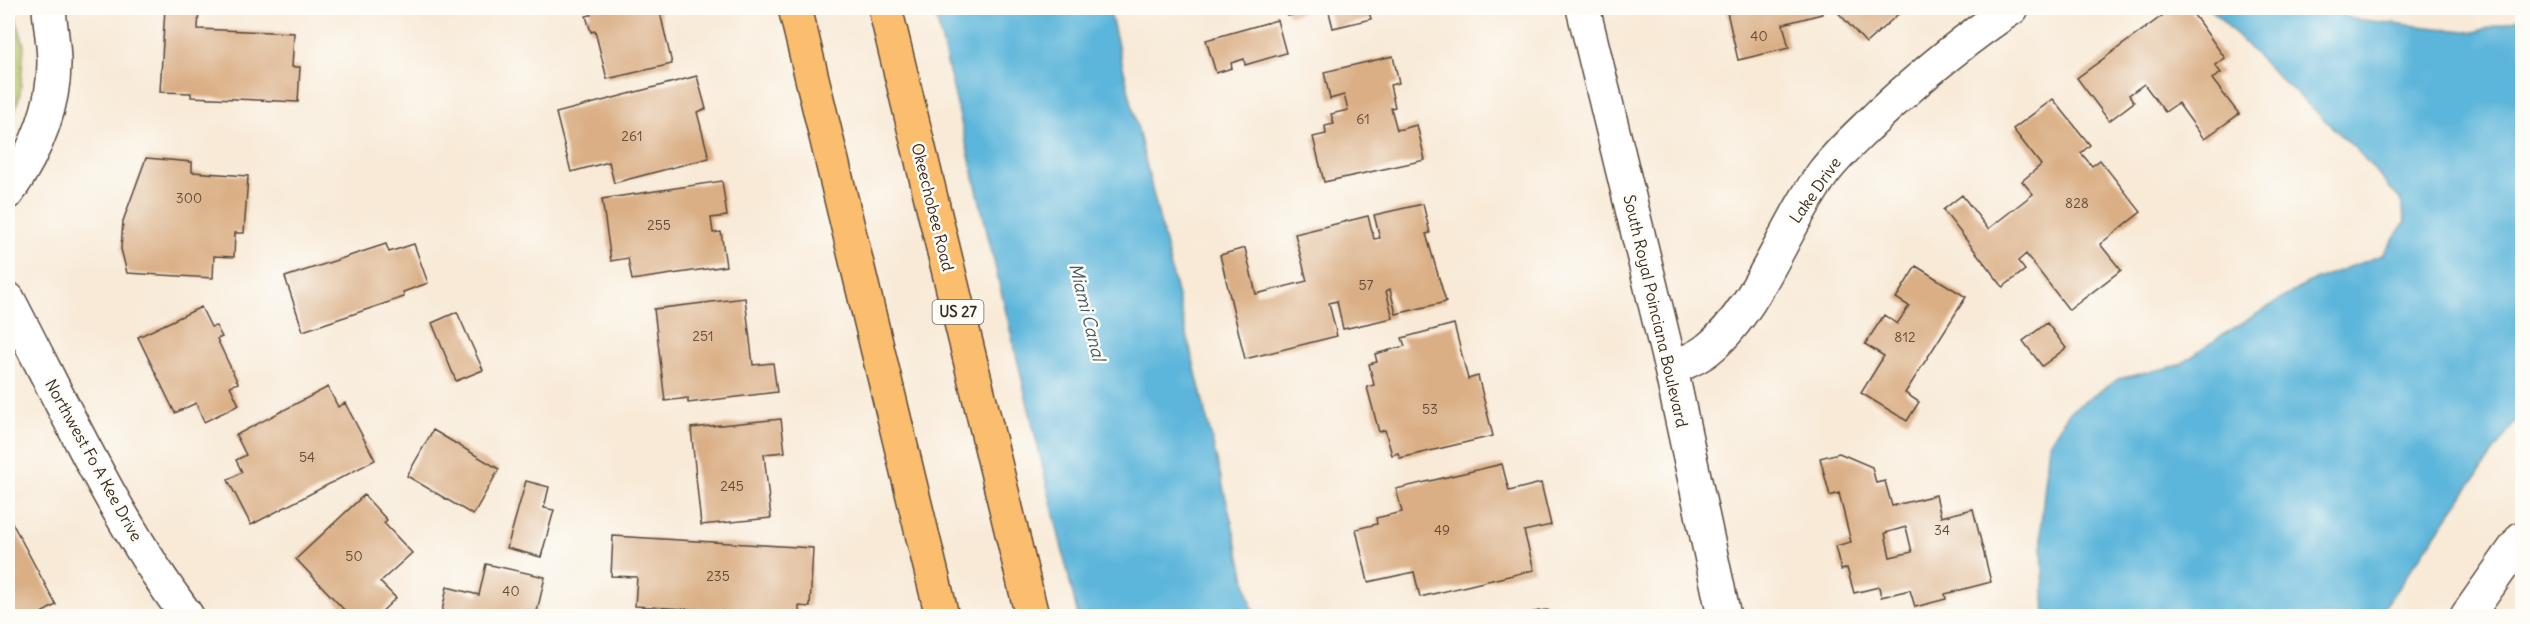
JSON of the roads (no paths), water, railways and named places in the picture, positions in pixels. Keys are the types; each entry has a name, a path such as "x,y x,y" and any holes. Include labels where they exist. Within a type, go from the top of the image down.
{"highway":[{"path":"795,8 942,616"},
{"name":"Okeechobee Road","path":"885,8 1032,616"}],"street":[{"path":"8,192 32,152 48,107 54,64 49,8"},
{"name":"South Royal Poinciana Boulevard","path":"1584,8 1671,369 1724,616"},
{"name":"Lake Drive","path":"1671,369 1706,351 1726,332 1748,302 1792,223 1824,172 1851,141 1915,81 1969,37 2012,8"},
{"name":"Northwest Fo A Kee Drive","path":"8,300 93,463 159,576 187,616"},
{"path":"2467,616 2523,538"}],"water":[{"name":"Miami Canal","path":"934,8 1109,8 1254,616 1078,616"},
{"path":"2210,8 2326,8 2353,19 2474,32 2522,18 2522,412 2378,616 2045,616 2041,523 2049,444 2069,412 2118,379 2180,365 2221,336 2309,282 2382,255 2405,222 2401,201 2358,151 2271,70"}]}
